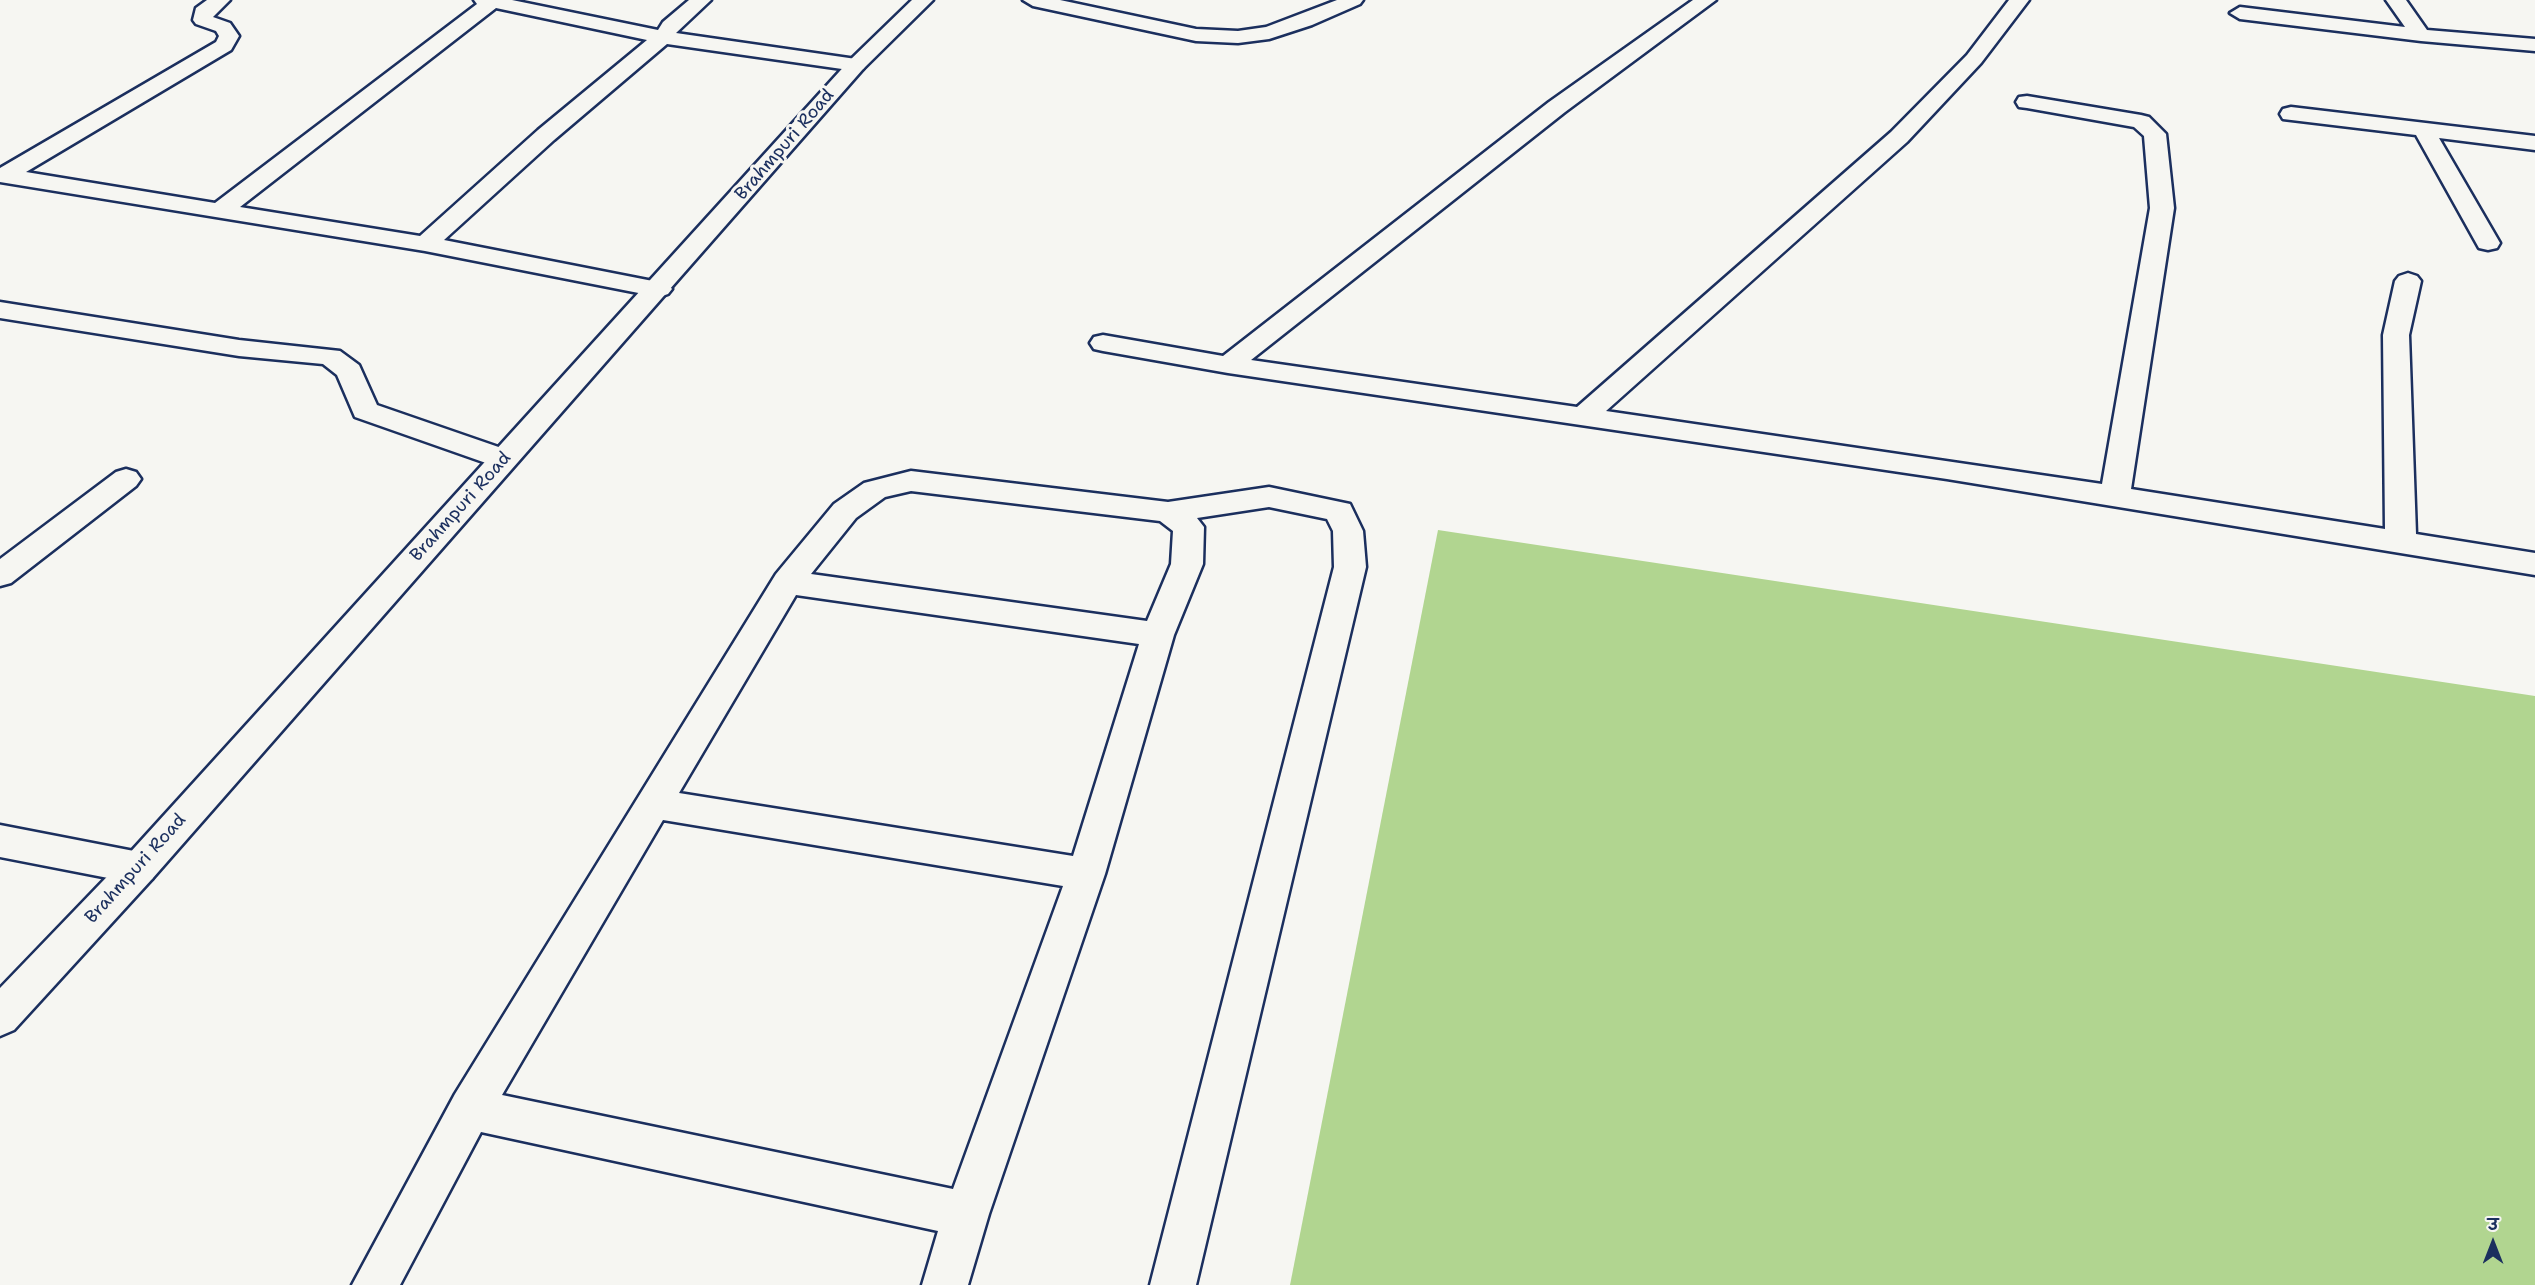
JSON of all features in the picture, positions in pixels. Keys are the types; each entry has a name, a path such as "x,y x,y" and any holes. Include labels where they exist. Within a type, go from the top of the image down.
{"street":[{"path":"1,176 224,46 229,36 223,27 203,20 203,12 220,0"},
{"path":"425,244 546,135 663,37 670,26 701,0"},
{"name":"Brahmpuri Road","path":"0,1017 139,868 503,459 659,289 856,65 923,0"},
{"path":"1033,0 1196,35 1238,37 1278,30 1353,0"},
{"path":"1228,365 1557,107 1706,0"},
{"path":"1581,418 1899,137 1974,59 2019,0"},
{"path":"2396,0 2421,35"},
{"path":"221,210 490,1 663,37 856,65"},
{"path":"2240,13 2421,35 2535,45"},
{"path":"2027,102 2140,122 2155,134 2162,208 2115,496"},
{"path":"2291,114 2535,143"},
{"path":"2423,129 2488,243"},
{"path":"1,176 425,244 659,289"},
{"path":"2402,542 2396,334 2408,281"},
{"path":"0,310 239,348 330,357 349,371 365,411 503,459"},
{"path":"1102,343 1228,365 2115,496 2535,564"},
{"path":"0,575 126,479"},
{"path":"375,1285 470,1109 787,582 845,511 875,490 911,481 1168,512 1269,497 1339,511 1348,531 1350,567 1173,1285"},
{"path":"945,1285 966,1214 1086,874 1158,635 1186,564 1189,527 1168,512"},
{"path":"787,582 1158,635"},
{"path":"655,804 1086,874"},
{"path":"0,841 139,868"},
{"path":"470,1109 966,1214"}],"green space":[{"path":"1438,530 2535,696 2535,1285 1290,1285"}]}
